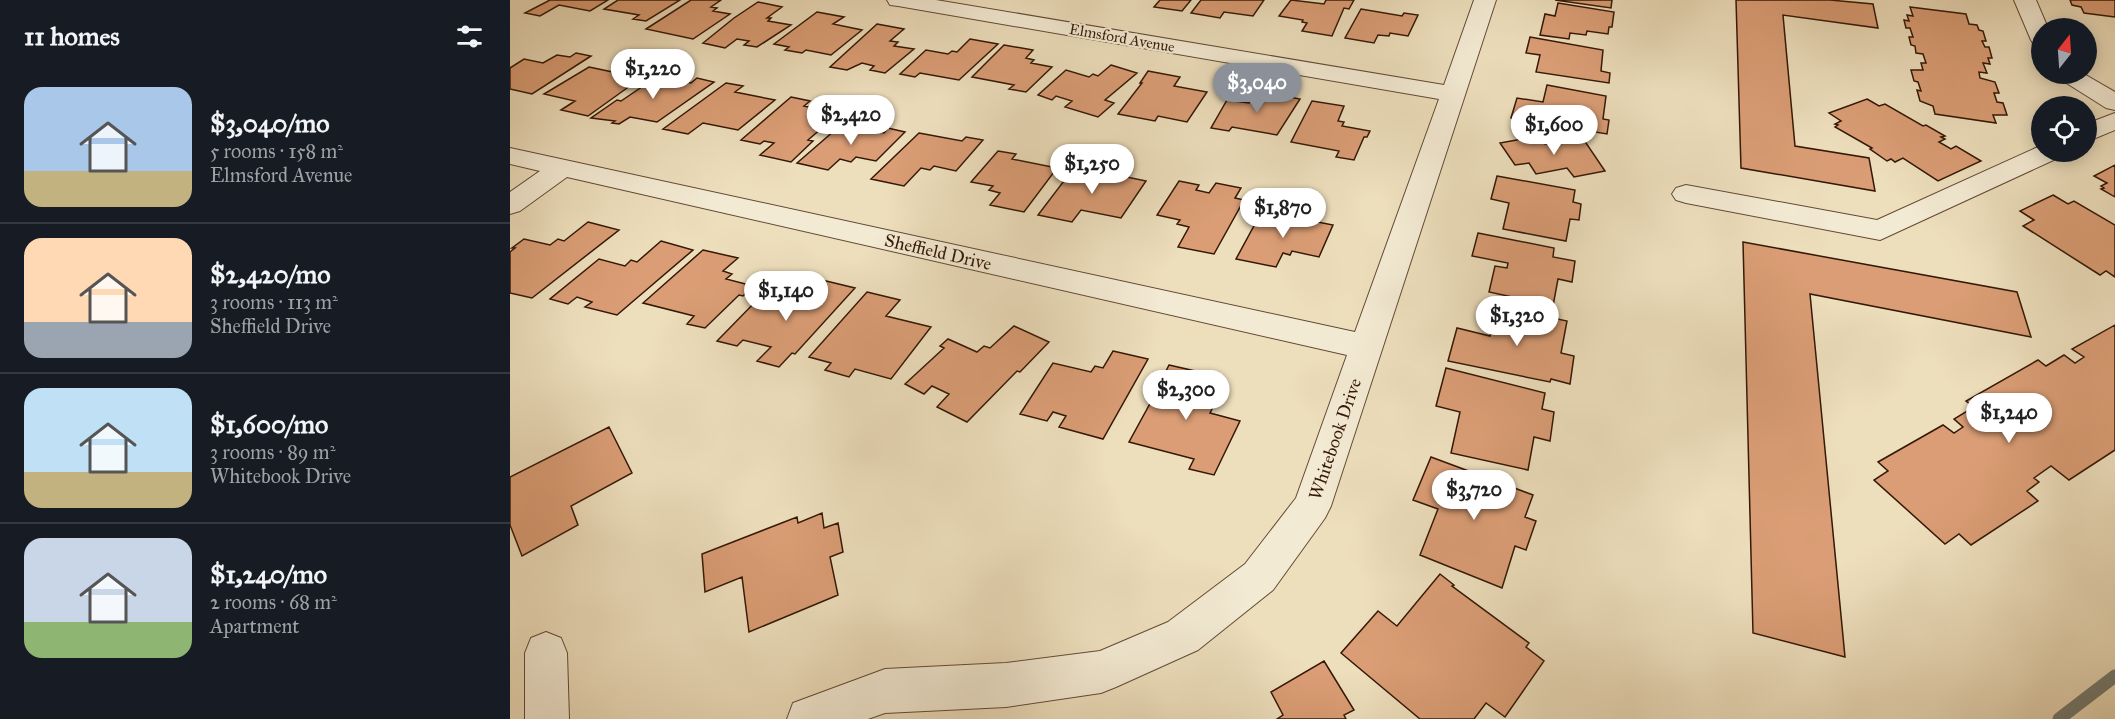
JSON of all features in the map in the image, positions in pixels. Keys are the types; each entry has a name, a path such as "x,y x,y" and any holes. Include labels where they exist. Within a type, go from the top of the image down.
{"street":[{"name":"Elmsford Avenue","path":"898,0 1452,94"},
{"name":"Whitebook Drive","path":"809,719 885,690 1006,685 1101,672 1184,636 1259,577 1312,506 1485,0"},
{"path":"2025,0 2033,18"},
{"path":"2084,84 2115,103"},
{"path":"2097,129 2115,121"},
{"name":"Sheffield Drive","path":"510,156 1366,347"},
{"path":"1686,194 1880,230 2031,160"},
{"path":"510,205 562,168"},
{"path":"546,653 547,719"}],"building":[{"path":"550,0 608,0 590,11 559,5 540,16 525,13"},
{"path":"618,0 680,0 646,21 633,19 639,15 604,9"},
{"path":"691,0 721,0 711,7 717,8 713,11 730,14 693,39 646,29"},
{"path":"1160,0 1191,0 1182,11 1154,7"},
{"path":"1201,0 1264,0 1253,16 1224,12 1220,18 1191,13"},
{"path":"1291,0 1324,4 1326,0 1354,0 1349,9 1344,8 1332,36 1302,31 1307,23 1302,22 1303,20 1279,16"},
{"path":"1555,0 1612,0 1611,8"},
{"path":"1736,0 1830,0 1873,4 1878,28 1783,15 1795,146 1869,158 1875,191 1741,168"},
{"path":"2070,0 2115,0 2115,17 2084,13 2081,7 2072,5"},
{"path":"758,2 782,7 767,18 771,18 768,21 791,25 757,47 744,45 749,41 737,39 725,48 703,43 734,18"},
{"path":"1558,3 1614,12 1612,27 1609,27 1608,34 1587,31 1586,35 1570,33 1569,39 1540,35 1545,14 1555,16"},
{"path":"1910,7 1966,14 1969,24 1977,25 1979,30 1983,31 1986,41 1982,41 1985,47 1989,47 1992,58 1988,58 1990,64 1983,63 1987,73 1979,72 1980,78 1995,82 1999,93 1994,93 1997,102 2003,103 2007,115 1993,115 1996,123 1935,114 1933,106 1920,101 1917,90 1921,91 1918,82 1914,81 1911,70 1923,70 1921,63 1926,63 1923,54 1916,53 1915,46 1911,45 1909,37 1913,37 1910,28 1906,28 1904,20 1909,21 1907,15 1913,16"},
{"path":"1361,9 1402,16 1404,13 1418,15 1408,36 1390,33 1389,36 1378,35 1374,43 1345,38"},
{"path":"817,12 844,17 833,24 862,30 831,55 806,50 802,53 785,50 789,47 774,44"},
{"path":"877,24 904,29 890,41 898,42 894,46 914,49 885,73 870,70 874,66 862,63 847,70 830,67"},
{"path":"1530,37 1603,50 1601,71 1610,73 1609,83 1536,72 1540,55 1526,53"},
{"path":"970,39 998,44 959,80 920,73 915,77 900,74 926,50 948,54 952,51 957,52"},
{"path":"1004,45 1033,50 1026,58 1034,60 1031,63 1052,67 1026,92 1009,89 1014,85 972,77"},
{"path":"576,53 591,56 532,94 510,89 510,68 524,59 543,63 557,55 570,57"},
{"path":"1111,65 1137,73 1105,100 1114,103 1098,117 1065,107 1072,101 1056,96 1052,100 1038,95 1066,70 1089,77 1093,74 1098,76"},
{"path":"589,67 641,78 588,116 561,110 575,101 544,94"},
{"path":"1148,71 1180,77 1174,86 1207,92 1187,122 1158,116 1155,121 1118,114 1142,83 1140,83"},
{"path":"658,76 691,83 697,78 714,82 657,122 630,117 619,124 612,123 615,121 591,118 617,100 621,101"},
{"path":"726,83 743,86 735,92 775,100 738,130 703,123 688,134 663,129"},
{"path":"1547,85 1606,96 1603,119 1609,120 1607,134 1511,118 1517,98 1543,102"},
{"path":"1267,93 1300,99 1277,135 1232,127 1229,131 1211,128 1227,100 1262,102"},
{"path":"791,97 810,101 804,106 819,109 809,118 829,122 808,140 813,141 791,162 760,155 774,143 764,141 760,144 741,140"},
{"path":"1867,99 1879,106 1885,104 1923,126 1926,125 1945,136 1941,137 1945,139 1939,142 1951,149 1956,146 1981,161 1938,181 1903,158 1895,162 1891,159 1887,161 1870,149 1872,148 1835,127 1838,125 1835,124 1841,121 1829,113"},
{"path":"1312,101 1344,106 1338,121 1344,122 1342,126 1370,131 1367,137 1364,137 1354,160 1336,157 1339,151 1291,142"},
{"path":"842,124 884,133 888,128 905,132 876,161 856,157 851,162 840,159 828,170 797,163"},
{"path":"919,133 962,141 966,137 983,140 956,171 934,166 930,170 921,168 904,186 871,179"},
{"path":"1539,136 1545,144 1582,137 1605,171 1574,177 1567,168 1536,174 1529,163 1515,165 1500,143"},
{"path":"998,151 1016,154 1012,159 1057,168 1024,212 990,205 1000,193 989,190 993,186 971,182"},
{"path":"2115,165 2115,197 2101,189 2104,188 2101,186 2107,183 2094,176"},
{"path":"1079,167 1146,181 1121,218 1081,210 1072,222 1038,215 1073,169 1077,170"},
{"path":"1497,176 1575,190 1573,202 1581,204 1579,220 1570,219 1566,241 1503,229 1509,203 1491,199"},
{"path":"1179,181 1199,185 1196,190 1209,193 1216,183 1241,188 1235,198 1244,200 1214,254 1178,247 1189,227 1177,224 1180,220 1157,215"},
{"path":"2053,195 2068,204 2074,201 2115,225 2115,277 2106,271 2100,275 2023,226 2034,220 2020,211"},
{"path":"1262,211 1333,225 1319,257 1292,251 1290,255 1283,253 1276,267 1236,259"},
{"path":"588,222 619,230 532,298 510,293 510,252 515,248 512,248 524,239 550,245 558,239 564,241"},
{"path":"1478,233 1554,248 1553,257 1575,261 1572,282 1558,279 1553,306 1489,292 1495,266 1507,268 1508,263 1472,256"},
{"path":"661,241 693,250 617,315 585,307 592,302 577,297 568,304 550,299 599,259 625,266 631,260 637,262"},
{"path":"1743,242 2017,292 2031,337 1810,294 1845,657 1753,633"},
{"path":"703,250 738,258 723,271 732,274 726,279 753,286 743,296 739,295 705,328 687,324 694,316 643,303"},
{"path":"822,280 855,288 795,354 792,353 779,367 757,361 771,347 743,340 737,346 717,341 760,297 789,304 793,300 801,302"},
{"path":"867,292 900,300 886,316 931,327 891,379 855,369 849,377 825,370 831,363 809,357"},
{"path":"1497,306 1567,321 1561,353 1574,356 1570,384 1448,361 1457,328 1490,336"},
{"path":"2115,325 2115,450 2069,480 2051,466 2034,478 2039,482 2027,491 2038,501 1971,545 1959,534 1945,544 1874,480 1888,471 1878,462 1943,425 1954,433 1963,427 1954,419 1974,407 1966,401 2038,360 2046,366 2064,355 2075,363 2084,357 2072,349"},
{"path":"1014,326 1049,342 967,422 937,407 949,394 932,386 924,394 905,384 944,348 940,346 948,339 977,352 984,346 990,348"},
{"path":"1113,351 1148,359 1103,439 1059,427 1066,416 1053,412 1047,421 1020,414 1053,363 1091,372 1095,366 1103,368"},
{"path":"1169,365 1213,375 1200,401 1213,407 1210,413 1240,421 1214,475 1189,469 1194,459 1129,442 1153,398 1150,398 1155,389 1158,390 1167,373 1165,373"},
{"path":"1446,368 1545,393 1542,409 1554,412 1550,441 1534,437 1528,470 1451,453 1460,412 1436,406"},
{"path":"609,427 632,473 571,506 578,525 522,556 510,525 510,477"},
{"path":"1431,457 1533,495 1525,517 1536,521 1526,550 1515,546 1502,588 1420,555 1438,509 1413,500"},
{"path":"822,513 824,528 838,523 843,552 830,557 838,595 749,632 742,577 705,592 702,554 797,517 798,523"},
{"path":"1440,574 1454,585 1452,586 1529,643 1526,647 1544,661 1505,717 1486,703 1474,719 1420,719 1341,653 1378,611 1397,626"},
{"path":"1324,661 1354,710 1344,715 1346,719 1277,719 1283,715 1271,692"}],"waterway":[{"path":"2059,719 2115,676"}]}
